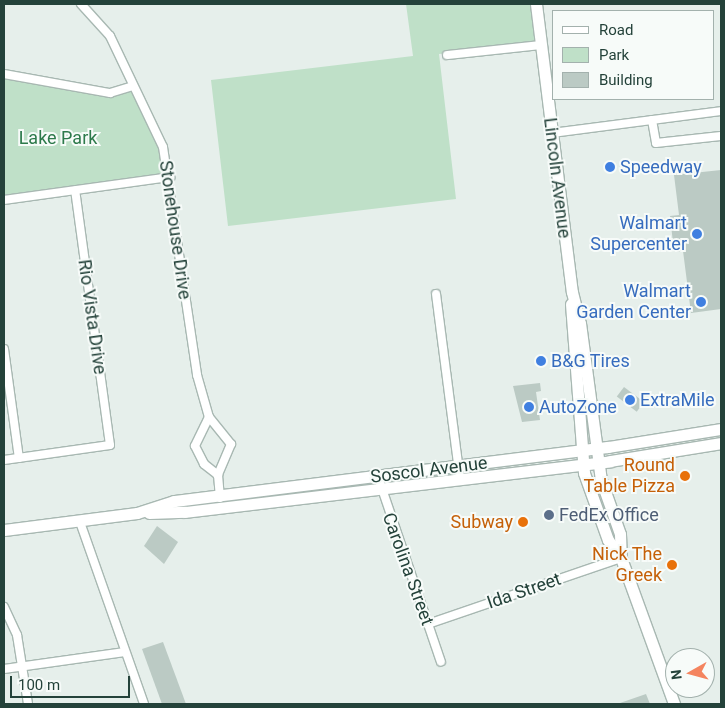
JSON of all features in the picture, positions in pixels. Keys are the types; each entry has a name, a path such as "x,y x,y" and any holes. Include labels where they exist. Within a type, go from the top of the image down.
{"main road":[{"name":"Lincoln Avenue","path":"536,4 572,292 580,323 599,462 620,534 621,558"},
{"name":"Lincoln Avenue","path":"572,292 570,325 583,464 608,540 621,558 674,704"},
{"name":"Soscol Avenue","path":"4,530 80,522 137,513 220,508 378,482 459,466 721,429"},
{"name":"Soscol Avenue","path":"137,513 174,501 220,495 378,482 460,478 599,462 721,443"}],"street":[{"name":"Stonehouse Drive","path":"81,4 110,36 163,147 170,177 190,338 209,417 231,444 218,475 220,508"},
{"path":"447,55 541,45"},
{"path":"4,74 110,93 133,86"},
{"path":"552,133 721,111"},
{"path":"652,120 656,143 721,136"},
{"path":"4,200 170,177"},
{"name":"Rio Vista Drive","path":"19,458 110,445 75,190"},
{"path":"436,294 460,478"},
{"path":"4,350 19,458 4,460"},
{"path":"209,417 195,446 204,464 218,475"},
{"name":"Carolina Street","path":"378,482 441,662"},
{"path":"80,522 144,704"},
{"name":"Ida Street","path":"428,624 621,558"},
{"path":"4,607 17,635 28,704"},
{"path":"4,669 125,652"}],"green space":[{"path":"406,4 536,4 541,45 439,54 456,199 228,226 211,80 413,56"},
{"name":"Lake Park","path":"4,73 110,93 133,86 163,147 170,177 4,200"}],"building":[{"name":"Walmart Supercenter","path":"721,170 721,309 691,313 683,251 674,252 670,216 679,215 674,175"},
{"name":"AutoZone","path":"540,383 541,391 536,392 540,420 522,422 513,386"},
{"name":"ExtraMile","path":"624,387 644,402 637,412 617,397"},
{"path":"157,526 178,542 164,564 144,546"},
{"path":"163,642 186,704 162,704 142,649"},
{"path":"646,694 650,704 620,704 620,703"}],"place":[{"name":"Speedway","path":"610,167"},
{"name":"Walmart Supercenter","path":"697,234"},
{"name":"Walmart Garden Center","path":"701,302"},
{"name":"B&G Tires","path":"541,361"},
{"name":"ExtraMile","path":"630,400"},
{"name":"AutoZone","path":"529,407"},
{"name":"Round Table Pizza","path":"685,476"},
{"name":"FedEx Office","path":"549,515"},
{"name":"Subway","path":"523,522"},
{"name":"Nick The Greek","path":"672,565"}]}
